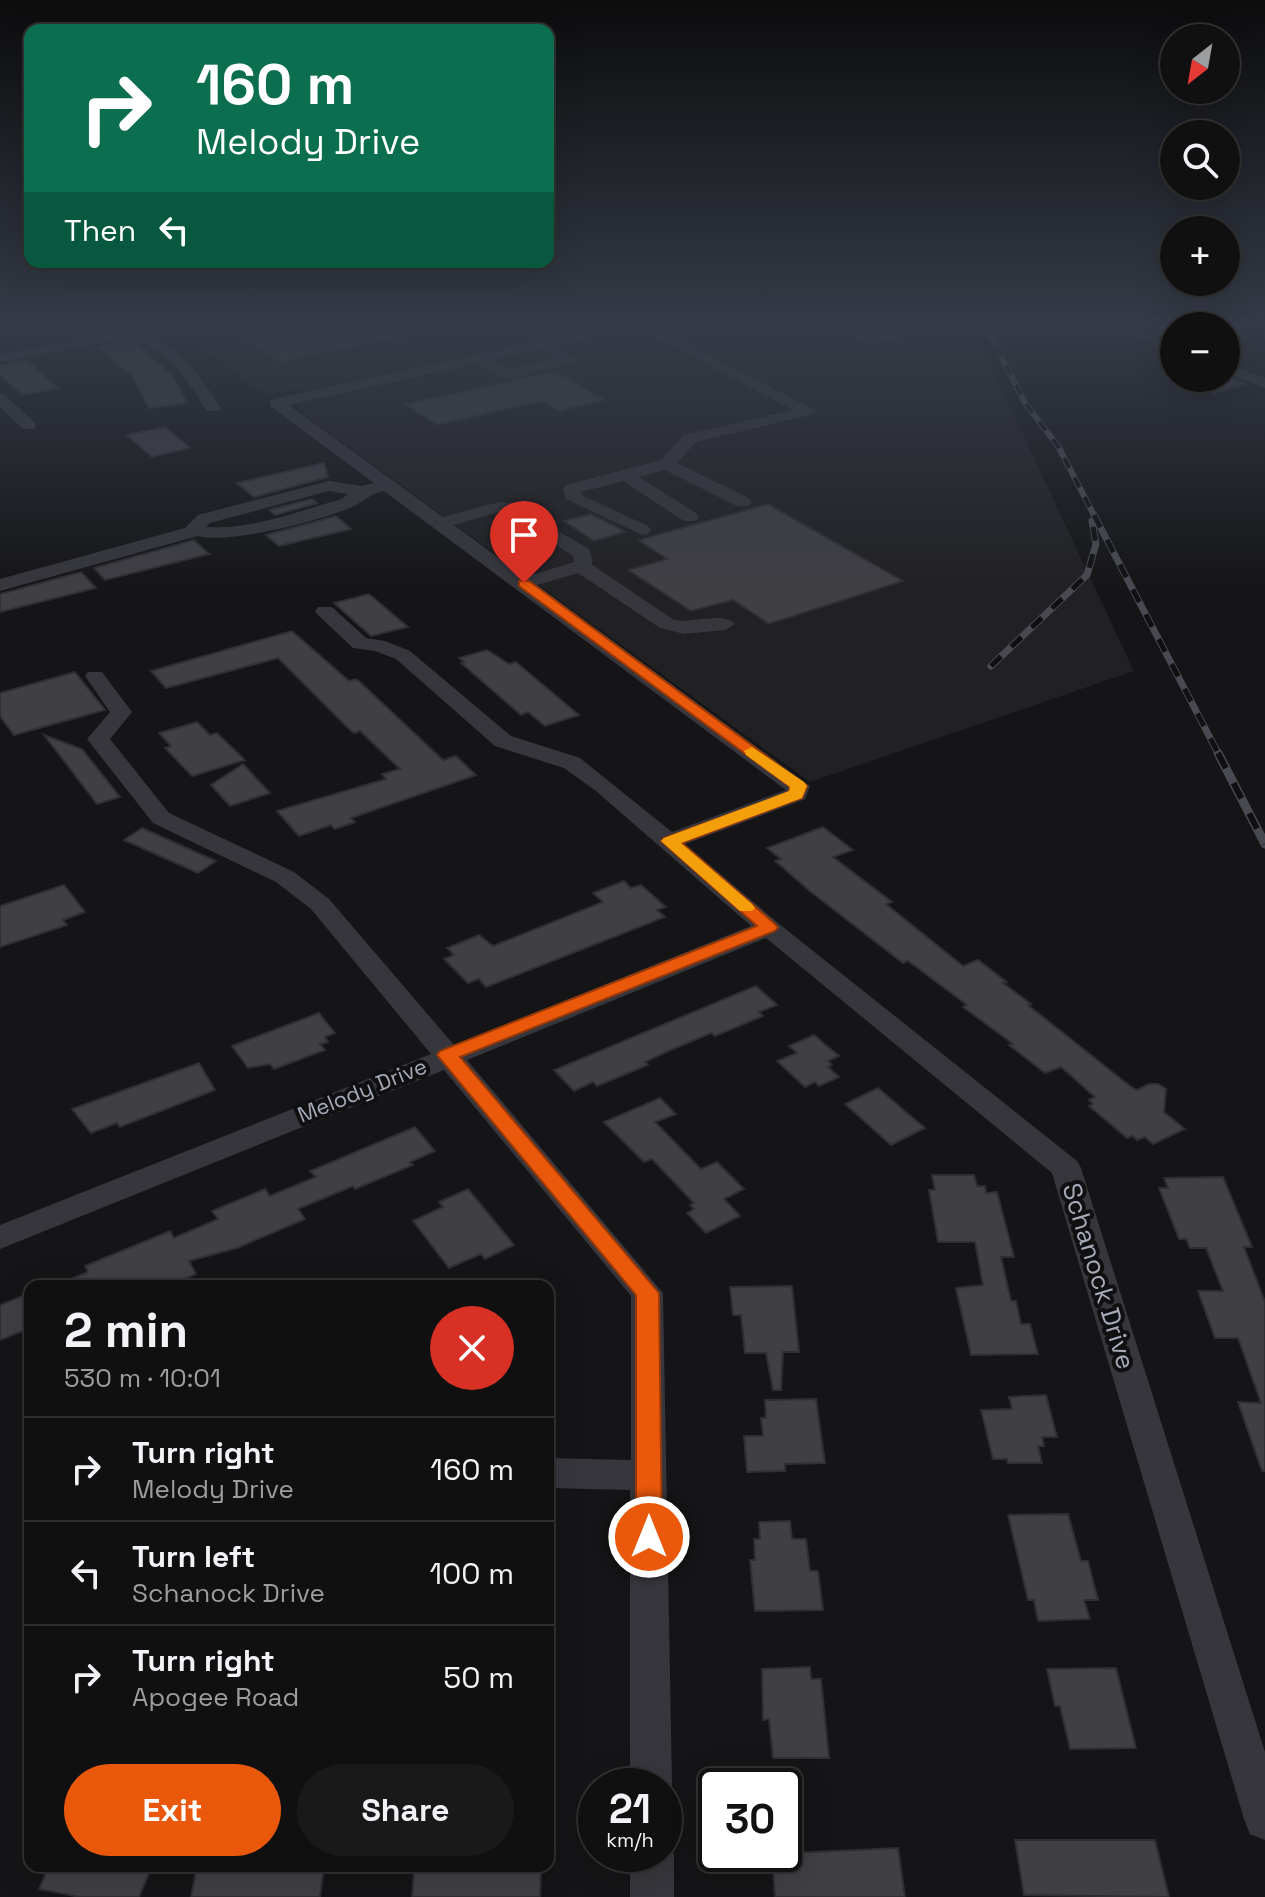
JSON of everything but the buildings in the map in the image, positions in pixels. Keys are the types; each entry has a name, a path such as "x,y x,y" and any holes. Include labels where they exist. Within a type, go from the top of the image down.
{"street":[{"path":"17,415 29,426"},
{"path":"291,415 799,786 797,794 779,802 670,841"},
{"path":"642,530 575,499 572,489 667,464 690,438 793,415"},
{"path":"667,464 743,502"},
{"path":"625,475 690,517"},
{"path":"0,585 196,531 209,535 227,534 348,503 362,491 386,485"},
{"path":"439,523 499,507 510,508 582,553 584,561 581,566 524,583"},
{"path":"581,566 667,624 684,628 725,624"},
{"name":"Schanock Drive","path":"325,611 360,644 378,645 403,655 503,741 572,763 604,786 769,928 1066,1168 1265,1819"},
{"path":"95,676 121,712 99,734 98,739 161,818 285,877 320,904 647,1293 651,1768"},
{"name":"Melody Drive","path":"0,1238 447,1055 769,928"},
{"path":"554,1473 649,1475"},
{"path":"652,1872 652,1897"}],"shaded area":[{"path":"305,415 1014,415 1134,671 810,782"}],"railway":[{"path":"1034,415 1058,446 1095,517"},
{"path":"1094,515 1219,755"},
{"path":"991,666 1087,575 1096,544 1092,521"},
{"path":"1218,753 1265,844"}],"slow traffic":[{"path":"746,908 670,841 797,794 799,786 752,751"}],"route":[{"path":"524,583 799,786 797,794 779,802 670,841 769,928 447,1055 647,1293 649,1537"}]}
